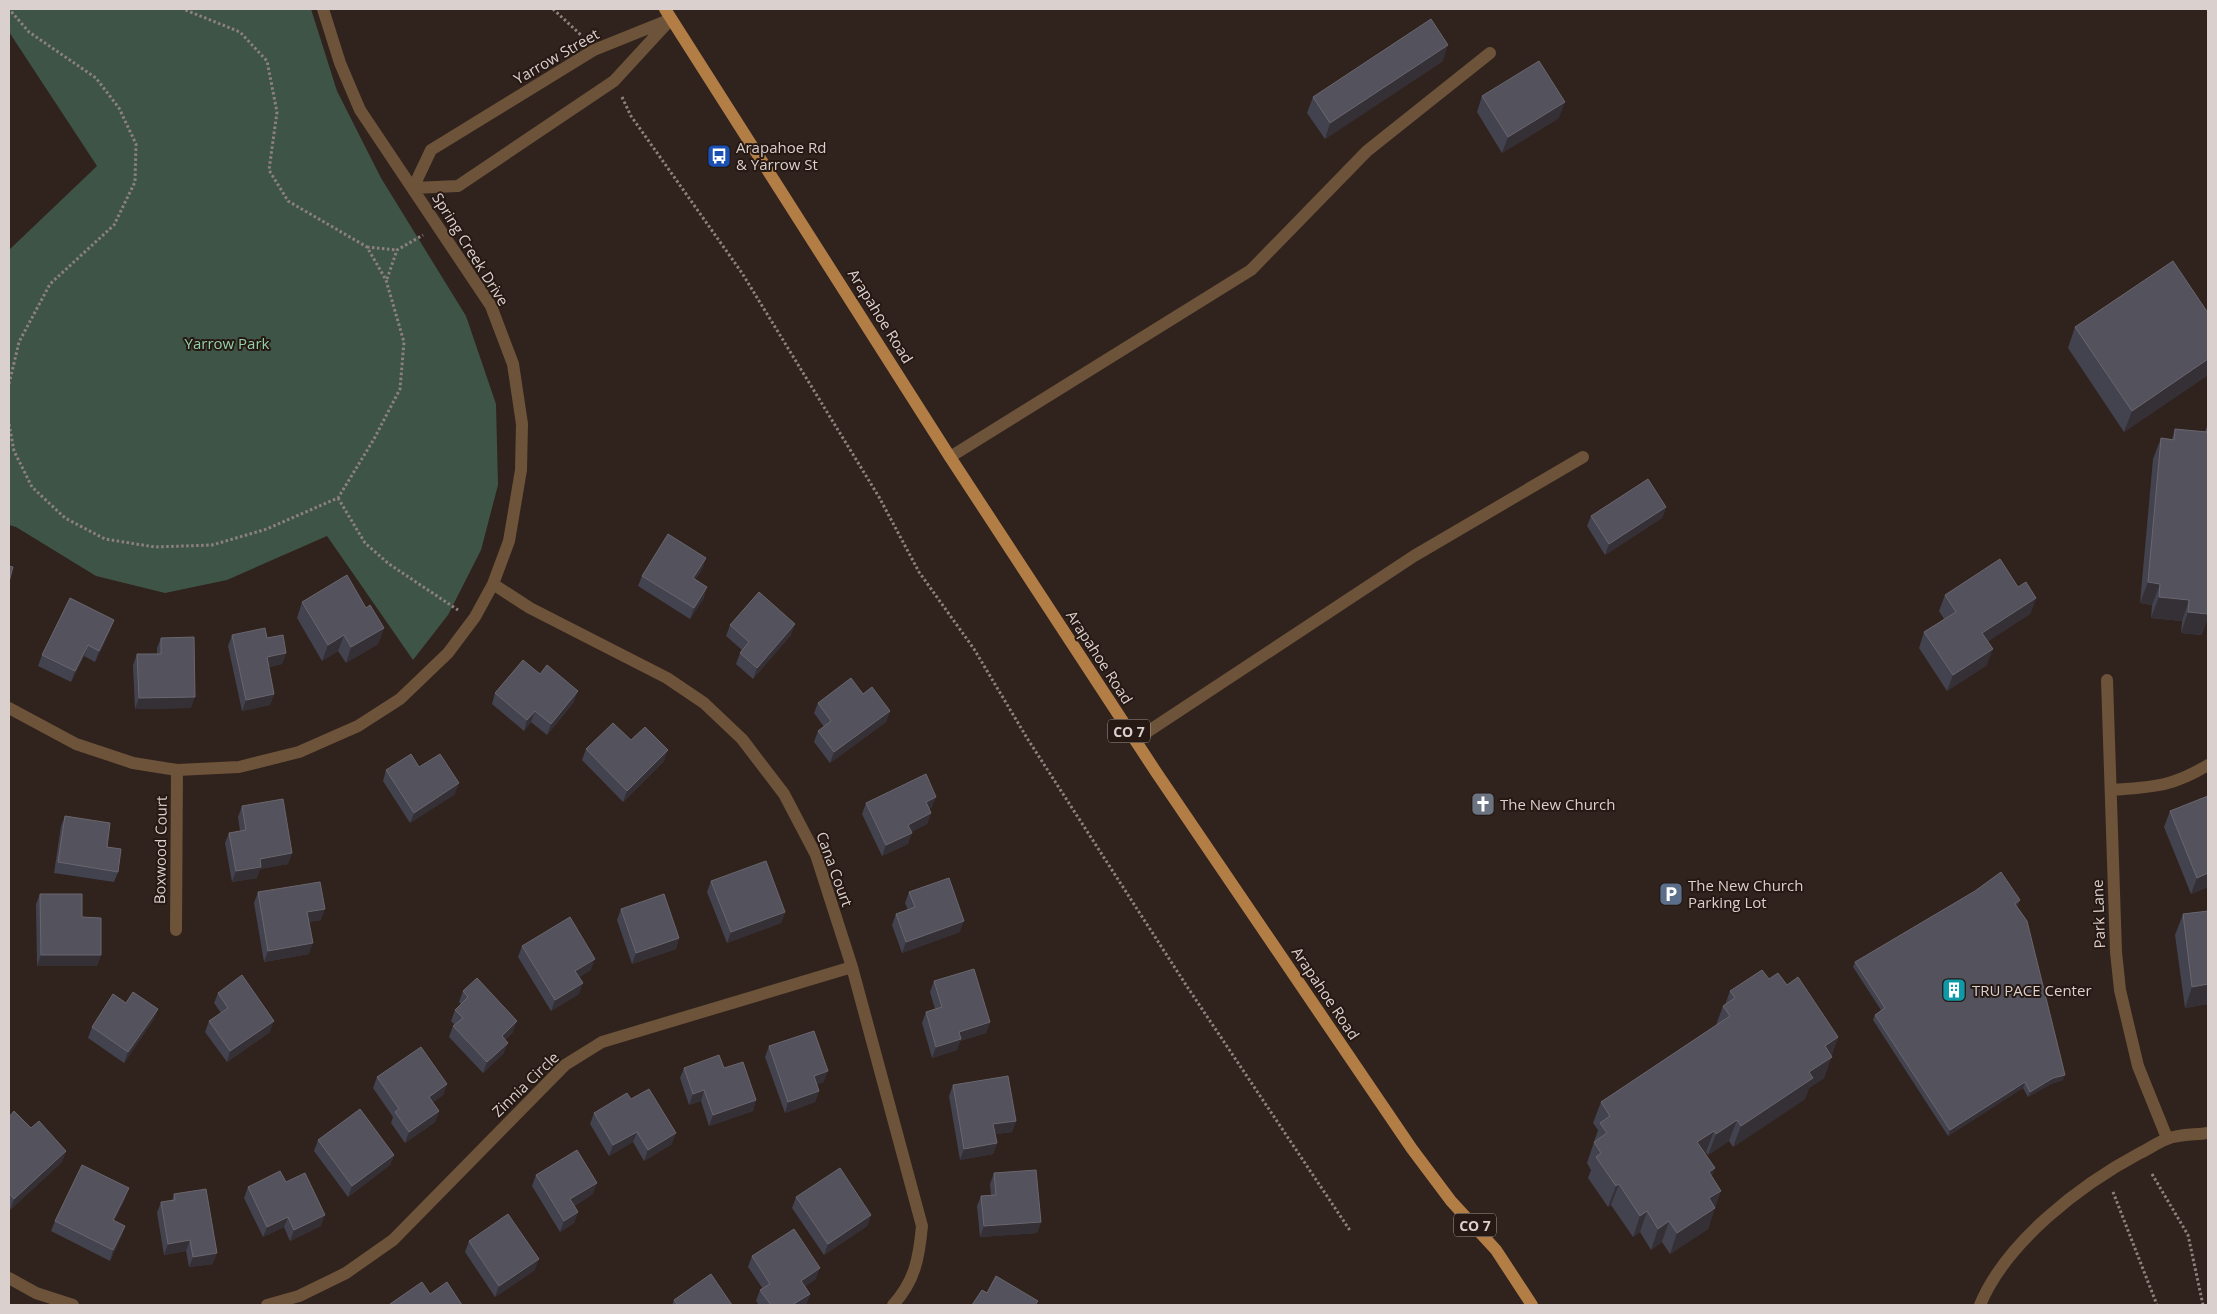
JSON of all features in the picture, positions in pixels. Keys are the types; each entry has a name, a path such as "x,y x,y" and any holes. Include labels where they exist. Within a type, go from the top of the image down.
{"main road":[{"name":"Arapahoe Road","path":"668,14 950,457 1135,740 1412,1149 1451,1201 1496,1250 1532,1305"}],"street":[{"name":"Spring Creek Drive","path":"323,9 340,63 360,110 491,306 513,364 521,416 521,470 509,541 494,584"},
{"name":"Yarrow Street","path":"413,188 431,150 594,50 668,14"},
{"path":"413,188 458,186 614,81 668,14"},
{"path":"950,457 1251,270 1366,151 1490,52"},
{"path":"1135,740 1414,556 1582,457"},
{"path":"9,708 76,744 133,763 177,770 239,767 256,763 299,752 358,726 400,699 448,653 475,617 494,584"},
{"name":"Cana Court","path":"494,584 530,608 667,678 704,703 742,739 784,794 816,855 852,966 922,1226 918,1261 904,1293 893,1305"},
{"name":"Park Lane","path":"2107,680 2116,952 2120,990 2138,1066 2167,1138"},
{"path":"2111,790 2163,786 2188,777 2208,765"},
{"name":"Boxwood Court","path":"176,930 177,770"},
{"name":"Zinnia Circle","path":"267,1305 298,1296 346,1273 393,1240 565,1064 602,1042 852,966"},
{"path":"1980,1305 1988,1285 2009,1258 2055,1210 2108,1170 2167,1138 2208,1133"},
{"path":"9,1278 36,1293 73,1305"}],"path":[{"path":"9,9 29,32 96,78 119,108 136,144 135,182 114,225 50,284 19,342 9,384"},
{"path":"183,9 240,32 267,61 277,112 269,170 288,201 367,247 397,250 439,226"},
{"path":"614,81 631,116 742,273 822,401 880,498 919,572 974,649 1027,738 1186,985 1352,1232"},
{"path":"9,424 14,451 32,487 65,518 105,538 155,547 212,545 267,530 338,498 374,439 400,389 404,342 386,280 367,247"},
{"path":"386,280 397,250"},
{"path":"338,498 365,543 389,564 454,609 475,617"},
{"path":"2152,1174 2188,1235 2203,1305"},
{"path":"2113,1192 2157,1305"}],"green space":[{"name":"Yarrow Park","path":"9,9 311,9 337,91 381,178 466,316 496,404 498,485 481,550 448,615 413,660 327,536 227,580 165,593 96,576 16,527 9,525 9,250 97,166 9,32"}],"building":[{"path":"1431,19 1448,45 1330,123 1313,97"},
{"path":"1539,61 1565,102 1508,137 1482,96"},
{"path":"2173,261 2208,313 2208,359 2132,411 2075,327"},
{"path":"2208,423 2208,614 2188,612 2189,600 2159,597 2160,584 2148,582 2161,438 2174,440 2175,429 2207,432"},
{"path":"1648,479 1666,507 1609,544 1591,516"},
{"path":"668,534 706,558 693,578 707,587 694,608 642,576"},
{"path":"2000,559 2018,587 2026,582 2036,598 1982,633 1993,649 1953,675 1924,632 1956,612 1945,595"},
{"path":"9,566 13,567 9,582"},
{"path":"347,575 366,608 370,605 384,628 351,647 344,635 328,645 302,602"},
{"path":"759,592 795,624 757,668 740,653 749,642 730,625"},
{"path":"70,598 114,620 99,651 88,645 75,671 42,655"},
{"path":"265,628 267,638 283,635 286,653 267,657 274,694 246,700 232,635"},
{"path":"194,637 195,697 139,698 137,654 161,654 161,638"},
{"path":"523,660 540,674 547,665 578,691 551,724 535,711 527,720 495,693"},
{"path":"851,678 863,694 872,687 890,711 834,752 818,731 831,721 818,703"},
{"path":"613,723 631,740 645,727 668,750 627,791 586,749"},
{"path":"411,754 419,767 440,754 459,783 414,813 386,770"},
{"path":"926,774 936,797 926,802 931,813 908,825 912,833 886,845 866,803"},
{"path":"2208,796 2208,873 2197,878 2170,811"},
{"path":"283,799 292,853 260,859 261,867 236,871 229,833 246,830 242,806"},
{"path":"65,816 110,823 107,847 121,849 118,872 58,862"},
{"path":"766,861 785,912 731,932 711,881"},
{"name":"TRU PACE Center","path":"2001,872 2020,900 2015,904 2027,921 2065,1075 2053,1078 2030,1092 2025,1082 1950,1130 1875,1015 1885,1008 1855,962 1975,891"},
{"path":"949,878 964,921 906,942 896,914 915,907 909,892"},
{"path":"320,882 325,909 307,912 313,943 268,951 258,892"},
{"path":"40,894 82,894 82,917 101,918 101,955 41,955"},
{"path":"664,894 679,938 636,953 621,909"},
{"path":"2208,911 2208,984 2192,987 2183,914"},
{"path":"570,917 595,959 575,971 583,983 555,1000 522,946"},
{"path":"974,969 990,1022 959,1032 961,1039 936,1047 926,1012 942,1007 934,981"},
{"path":"1762,970 1769,979 1778,973 1787,985 1798,977 1838,1037 1825,1046 1832,1057 1809,1072 1813,1078 1741,1126 1737,1120 1716,1134 1714,1131 1697,1142 1715,1168 1709,1172 1721,1191 1709,1198 1715,1208 1677,1233 1669,1221 1658,1229 1647,1211 1640,1216 1619,1184 1616,1186 1596,1157 1601,1153 1594,1142 1607,1133 1600,1123 1610,1116 1601,1102 1730,1016 1723,1006 1735,998 1730,991"},
{"path":"242,975 274,1021 230,1051 209,1021 228,1008 218,993"},
{"path":"477,978 517,1021 502,1036 508,1043 487,1062 453,1026 463,1018 455,1010 468,997 463,991"},
{"path":"133,992 158,1009 128,1052 92,1027 113,994 126,1003"},
{"path":"814,1031 828,1071 814,1076 819,1091 788,1102 769,1046"},
{"path":"421,1047 447,1084 429,1097 439,1111 409,1132 395,1112 399,1109 377,1077"},
{"path":"719,1055 724,1068 743,1062 756,1100 713,1115 704,1090 693,1094 684,1068"},
{"path":"1008,1076 1016,1121 993,1124 997,1143 964,1149 953,1085"},
{"path":"649,1089 676,1133 648,1150 637,1132 613,1145 594,1113 627,1093 631,1099"},
{"path":"360,1109 394,1155 352,1186 318,1140"},
{"path":"14,1111 31,1128 39,1121 66,1151 14,1199 9,1193 9,1117"},
{"path":"577,1150 597,1183 570,1199 578,1212 564,1221 536,1175"},
{"path":"82,1165 129,1188 113,1220 125,1226 113,1250 55,1221"},
{"path":"840,1168 871,1215 828,1244 796,1197"},
{"path":"1036,1170 1041,1222 984,1226 981,1196 996,1195 994,1173"},
{"path":"280,1171 286,1182 305,1173 325,1215 294,1230 288,1217 267,1227 248,1187"},
{"path":"206,1189 217,1253 193,1257 190,1240 168,1244 161,1202 175,1200 174,1194"},
{"path":"508,1214 539,1259 499,1286 469,1241"},
{"path":"794,1229 820,1268 801,1281 810,1294 792,1305 771,1305 760,1290 770,1284 752,1256"},
{"path":"711,1274 732,1305 678,1305 674,1300"},
{"path":"996,1276 1038,1301 1035,1305 972,1305 982,1290 987,1293"},
{"path":"422,1282 430,1294 447,1282 462,1305 390,1304"}],"place":[{"name":"Arapahoe Rd & Yarrow St","path":"719,156"},
{"name":"The New Church","path":"1483,804"},
{"name":"The New Church Parking Lot","path":"1671,894"},
{"name":"TRU PACE Center","path":"1954,990"}]}
